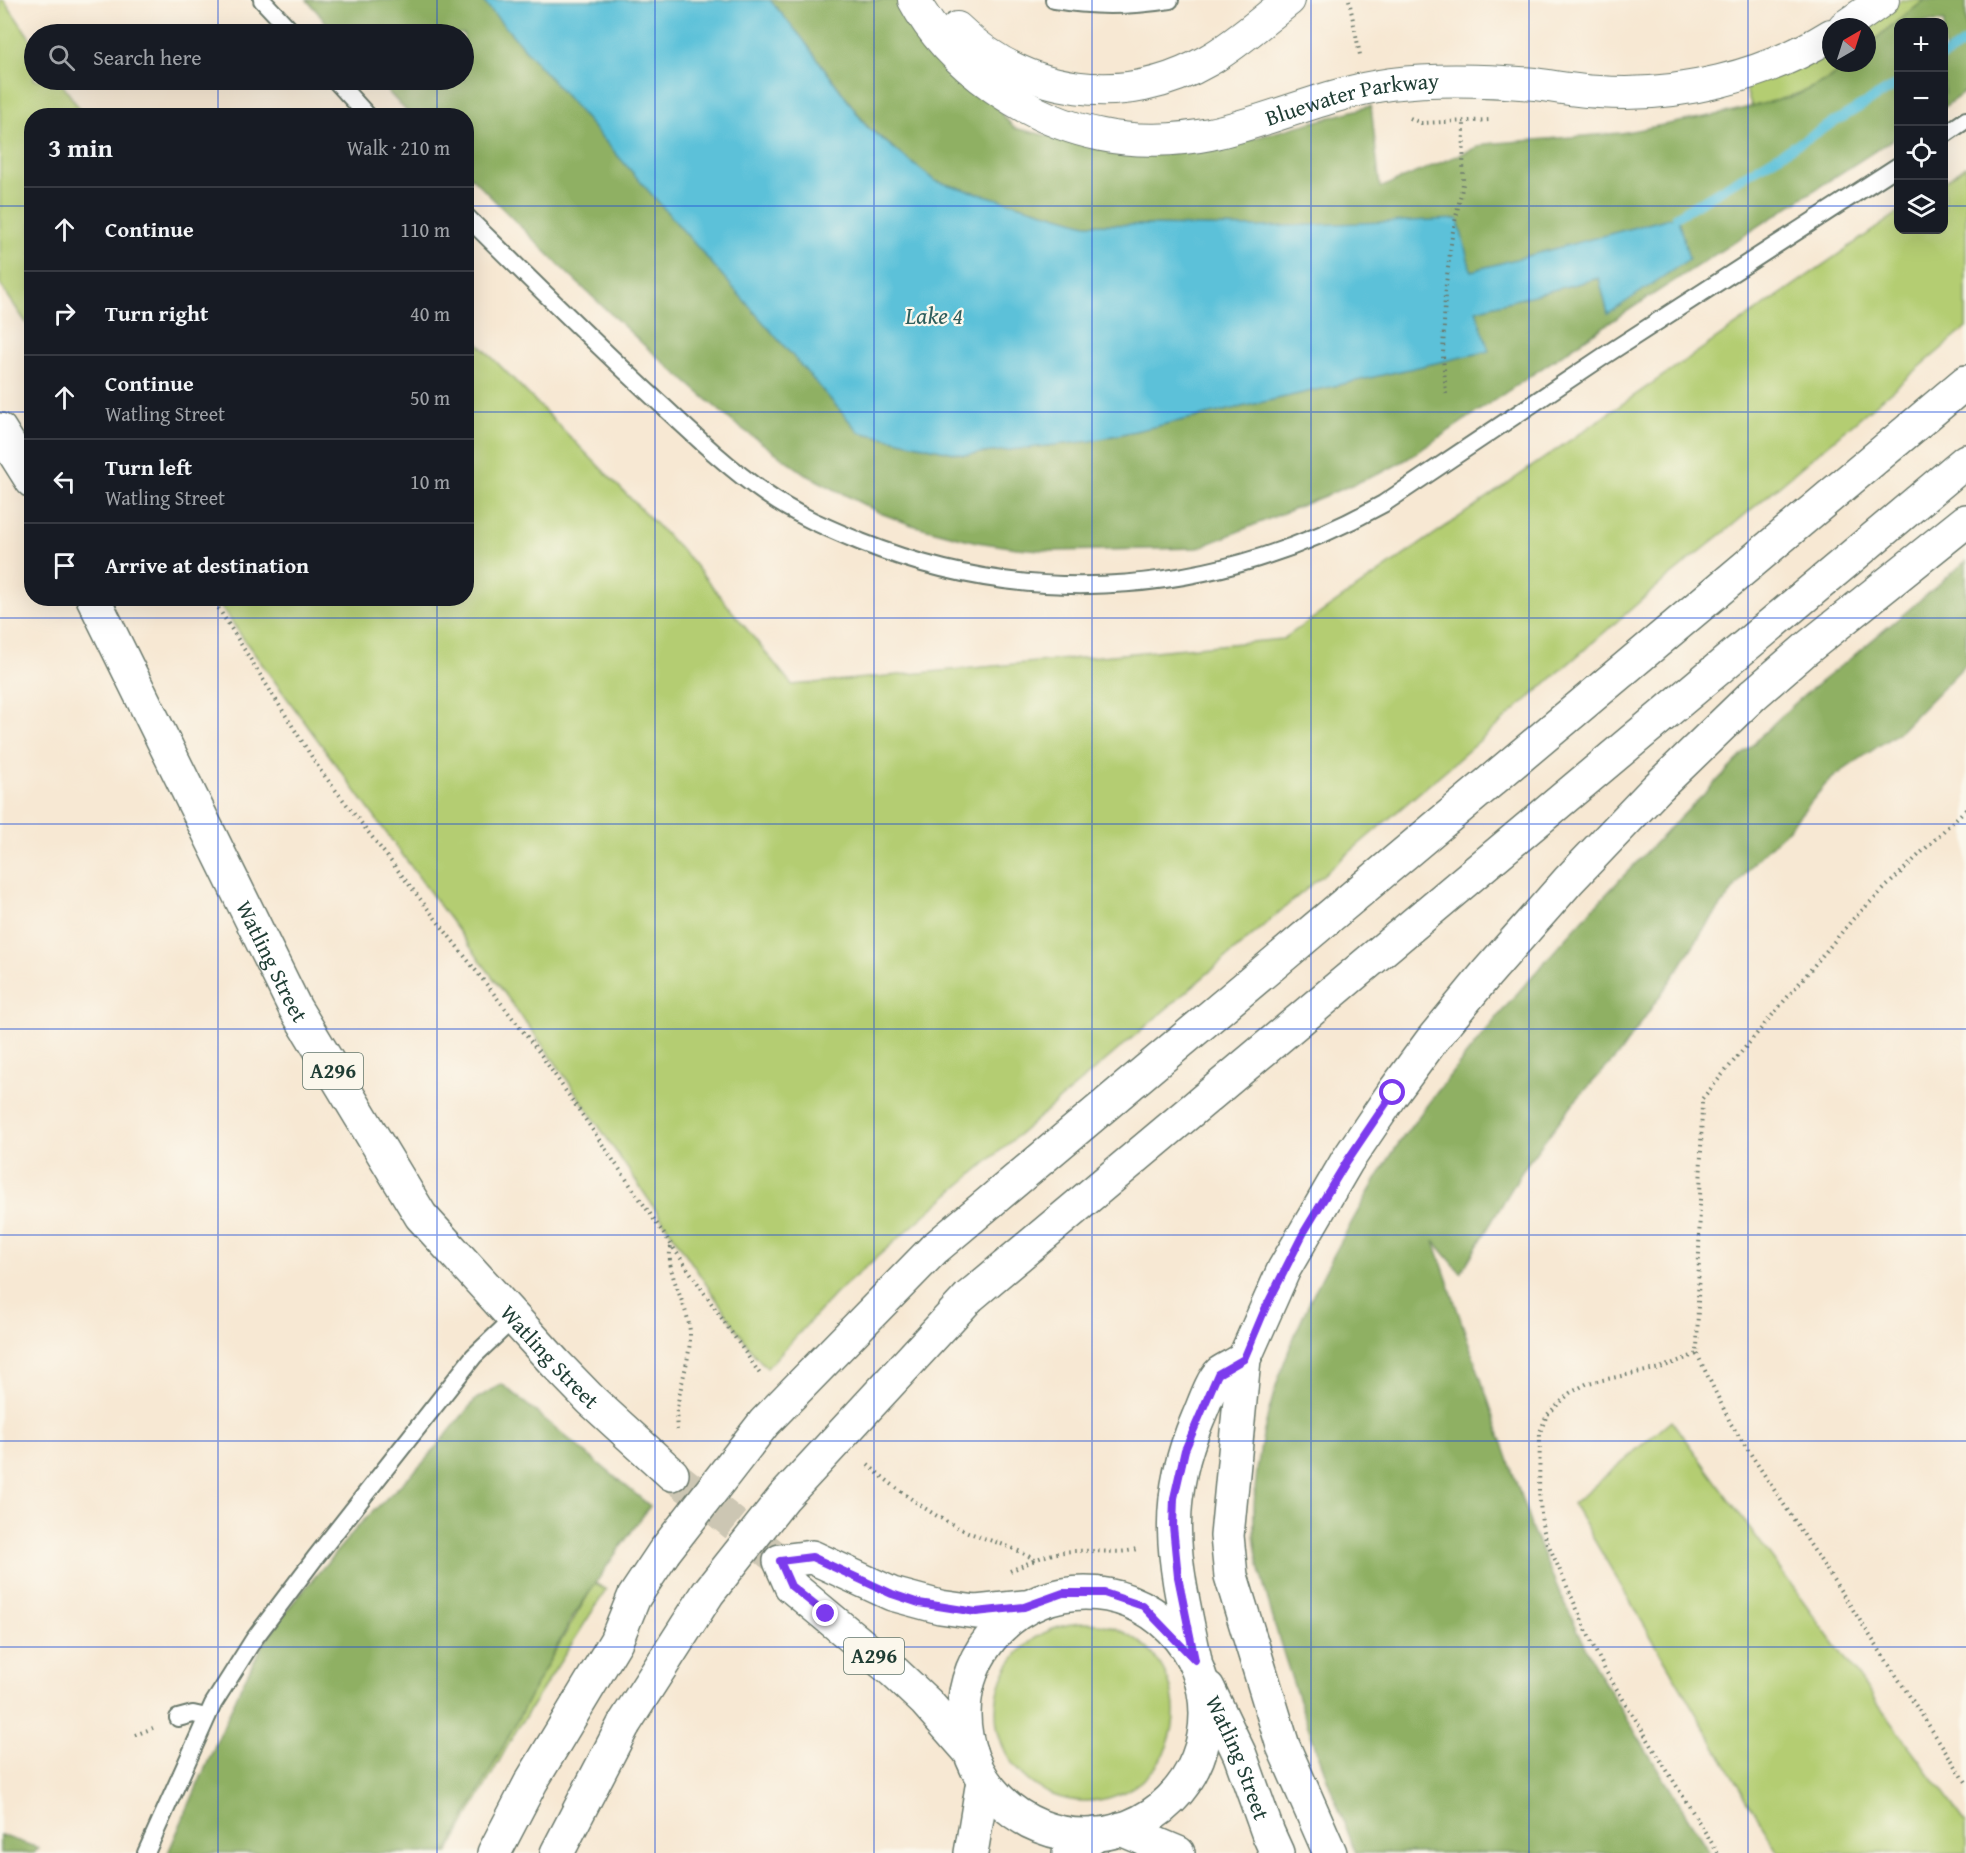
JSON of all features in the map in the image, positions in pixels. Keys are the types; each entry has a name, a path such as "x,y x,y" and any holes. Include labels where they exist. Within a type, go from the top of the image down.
{"main road":[{"path":"494,1853 531,1782 616,1641 634,1597 663,1552 764,1422 934,1250 1966,382"},
{"path":"0,430 24,468"},
{"path":"557,1853 624,1724 708,1593 784,1497 969,1296 1966,461"},
{"path":"1330,1853 1283,1746 1231,1576 1227,1536 1244,1359 1284,1269 1347,1161 1432,1040 1494,965 1613,833 1753,694 1966,522"},
{"name":"Watling Street","path":"97,606 296,1008 421,1216 513,1319 591,1400 672,1474"},
{"path":"1069,1853 1109,1832 1148,1817 1169,1803 1191,1779 1202,1757 1206,1743 1196,1662 1178,1577 1173,1526 1174,1498 1185,1450 1218,1374 1244,1359"},
{"name":"A296","path":"977,1766 926,1702 791,1586 780,1561 812,1557 892,1594 940,1607 976,1612 1024,1607"},
{"path":"971,1853 977,1766 963,1711 971,1670 992,1634 1024,1607 1063,1593 1104,1593 1143,1606 1196,1662"},
{"name":"Watling Street","path":"1196,1662 1238,1750 1277,1853"},
{"path":"977,1766 1006,1805 1033,1823 1065,1833 1109,1832 1178,1853"}],"street":[{"name":"Bluewater Parkway","path":"914,0 926,22 949,48 975,72 1022,105 1055,121 1091,133 1132,138 1209,134 1366,87 1406,82 1488,81 1602,92 1670,90 1724,80 1766,68 1822,40"},
{"path":"933,0 959,30 1000,62 1035,79 1068,87 1092,89 1140,85 1169,78 1193,68 1237,41 1289,0"},
{"path":"1857,18 1883,0"}],"lane":[{"path":"262,0 285,24"},
{"path":"1054,0 1102,5 1170,0"},
{"path":"344,90 361,108"},
{"path":"1948,132 1966,120"},
{"path":"474,224 591,340 682,424 751,483 798,514 894,555 962,574 1038,584 1114,585 1178,578 1261,557 1323,535 1357,519 1894,169"},
{"path":"146,1853 206,1717 230,1674 254,1639 308,1566 474,1356 513,1319"},
{"path":"178,1718 193,1714 206,1717"}],"path":[{"path":"1349,0 1362,61"},
{"path":"1446,394 1443,356 1445,292 1452,236 1463,184 1464,121"},
{"path":"217,606 320,770 539,1052 760,1374"},
{"path":"1966,809 1853,919 1702,1099 1697,1354 1731,1424 1966,1782"},
{"path":"672,1246 671,1267 686,1311 690,1332 676,1417 676,1427 679,1433"},
{"path":"1697,1354 1660,1368 1588,1383 1564,1398 1546,1415 1541,1426 1539,1492 1546,1539 1595,1650 1718,1853"},
{"path":"868,1466 948,1522 1005,1544 1035,1560 1053,1553 1071,1551 1129,1551 1138,1549 1143,1544"}],"green space":[{"path":"0,0 4,0 24,29 24,90 66,90 79,108 24,108 24,320 0,284"},
{"path":"307,0 482,0 859,432 963,455 1091,441 1488,351 1475,310 1599,278 1608,313 1678,217 1470,272 1259,227 1086,224 935,181 868,127 802,38 770,0 904,0 1014,128 1132,155 1233,144 1371,106 1380,188 1485,144 1621,133 1721,114 1795,96 1829,79 1838,72 1876,72 1876,39 1894,24 1894,139 1612,321 1407,459 1383,472 1198,548 1053,551 977,542 912,525 880,513 807,475 734,423 645,346 565,271 474,180 474,108 403,108 386,90 474,90 474,24 327,24"},
{"path":"1901,0 1925,0 1902,18 1894,18 1894,24 1876,39 1876,20"},
{"path":"1925,0 1966,0 1966,91 1948,104 1948,18 1902,18"},
{"path":"1822,51 1822,72 1838,72 1804,91 1752,107 1744,84"},
{"path":"1966,166 1966,328 1660,584 934,1207 835,1294 767,1368 753,1353 555,1062 221,606 474,606 474,339 690,559 792,685 1283,639 1894,216 1894,234 1948,234 1948,179"},
{"path":"1966,561 1966,664 1899,732 1825,785 1789,828 1755,861 1703,930 1620,1053 1573,1103 1524,1168 1461,1273 1434,1241 1532,1529 1559,1591 1599,1674 1710,1853 1356,1853 1290,1675 1263,1584 1254,1530 1255,1491 1268,1416 1292,1342 1308,1306 1357,1212 1396,1148 1471,1048 1543,964 1617,882 1778,719 1812,688"},
{"path":"502,1384 650,1506 571,1620 446,1853 168,1853 241,1686 263,1645 285,1612 360,1524 422,1464 476,1399"},
{"path":"1671,1420 1966,1824 1966,1853 1778,1853 1573,1504"},
{"path":"595,1583 606,1590 516,1731 446,1853 540,1677"},
{"path":"1085,1623 1119,1630 1148,1649 1167,1678 1174,1712 1167,1746 1148,1775 1119,1794 1085,1801 1051,1794 1022,1775 1003,1746 996,1712 1003,1678 1022,1649 1051,1630"},
{"path":"0,1835 39,1848 34,1853 0,1853"}],"water":[{"name":"Lake 4","path":"482,0 770,0 802,38 867,127 935,181 1086,224 1259,227 1458,219 1471,271 1677,216 1689,259 1608,314 1599,278 1476,310 1489,351 1091,441 964,455 859,432"}],"waterway":[{"path":"1948,53 1966,42"},
{"path":"1677,216 1894,86"}],"tunnel":[{"path":"672,1474 780,1561"}],"route":[{"path":"826,1614 791,1586 780,1561 812,1557 892,1594 919,1603 976,1612 1024,1607 1063,1593 1104,1593 1143,1606 1195,1660 1178,1577 1173,1526 1174,1498 1185,1450 1218,1374 1244,1359 1265,1309 1304,1232 1347,1161 1393,1093"}]}
